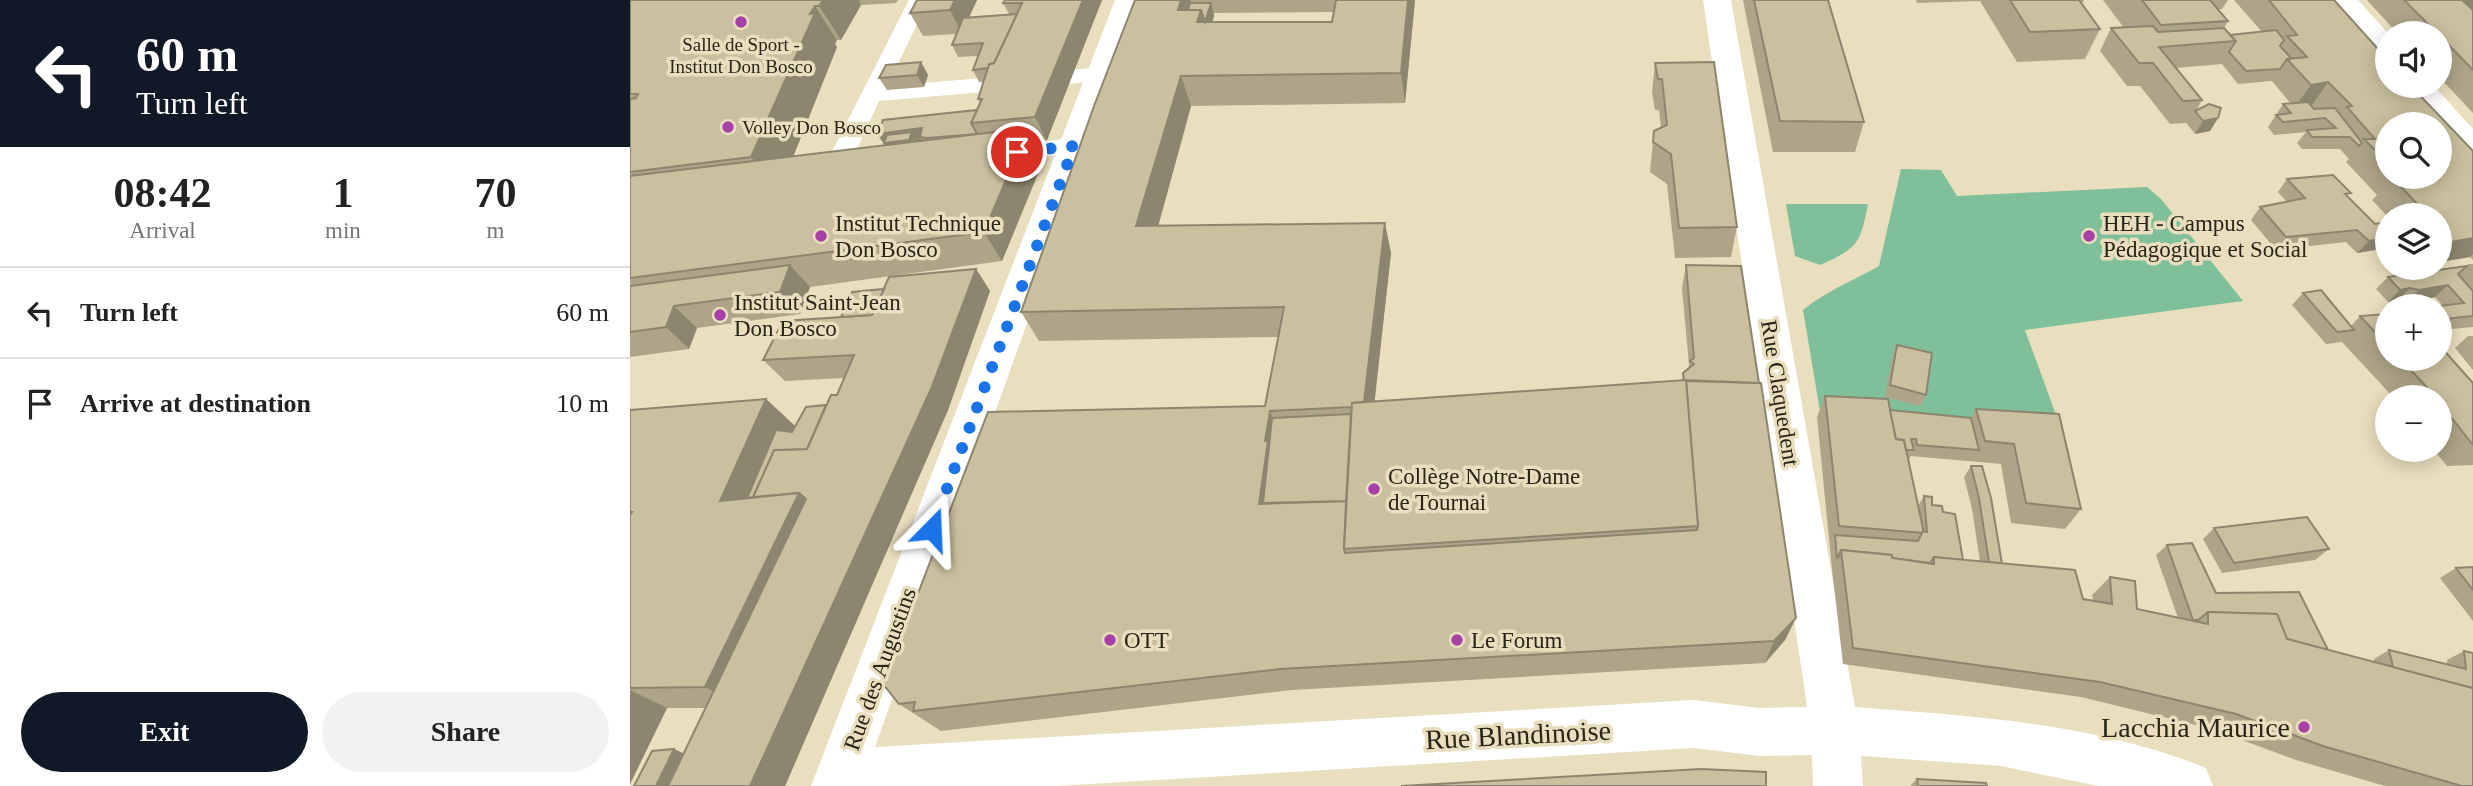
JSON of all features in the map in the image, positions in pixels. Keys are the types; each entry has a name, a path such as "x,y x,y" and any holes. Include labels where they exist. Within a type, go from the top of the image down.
{"street":[{"name":"Rue des Augustins","path":"839,780 1074,146 1086,76 1129,0"},
{"name":"Rue Claquedent","path":"1717,0 1836,730 1838,786"},
{"path":"2343,0 2375,36"},
{"path":"2428,98 2473,149"},
{"name":"Rue Blandinoise","path":"839,780 1695,724 1760,732 1836,730 2001,742 2136,769 2188,786"}],"lane":[{"path":"872,169 833,173 919,0"},
{"path":"871,95 1007,83"},
{"path":"978,157 1074,146"}],"green space":[{"path":"1901,169 1941,170 1957,196 2147,187 2161,199 2243,301 2025,330 2063,434 1820,411 1803,310 1879,266"},
{"path":"1786,204 1868,204 1855,243 1850,249 1820,265 1795,256"}],"building":[{"path":"630,0 823,0 810,14 815,13 751,157 630,172 630,99 636,98 638,94 630,94"},
{"path":"917,0 955,0 950,10 910,13"},
{"path":"1005,0 1083,0 1035,117 971,123 982,99 978,99 989,64 994,63 1022,3 1003,3"},
{"path":"1135,0 1181,0 1178,10 1201,10 1197,22 1332,22 1336,0 1408,0 1401,73 1181,76 1136,226 1385,223 1364,402 1352,403 1352,407 1270,411 1259,504 1346,501 1345,553 1697,530 1686,381 1761,383 1796,618 1774,641 1280,669 913,711 915,702 899,704 883,684 988,412 1265,406 1284,307 1021,312 1094,106"},
{"path":"1754,0 1828,0 1864,122 1780,121"},
{"path":"2010,0 2079,0 2100,29 2030,32"},
{"path":"2142,0 2210,0 2228,21 2161,25"},
{"path":"2269,0 2334,0 2375,46 2375,98 2422,98 2436,112 2375,112 2375,139 2347,107 2352,106 2328,82 2311,85 2287,59 2307,57 2287,36 2297,35"},
{"path":"2404,0 2462,0 2473,10 2473,70 2452,48 2452,21 2425,21"},
{"path":"1190,3 1211,3 1205,22 1201,10 1188,10"},
{"path":"1017,14 994,63 989,64 988,68 973,70 983,43 952,45 963,18"},
{"path":"2153,26 2158,32 2224,28 2236,41 2159,47 2202,100 2183,101 2153,63 2139,63 2111,28"},
{"path":"2276,30 2284,40 2280,46 2291,58 2287,59 2280,69 2246,71 2229,52 2236,41 2230,35"},
{"path":"921,62 917,75 879,78 886,65"},
{"path":"1714,62 1737,227 1679,228 1671,154 1653,142 1654,131 1667,125 1662,79 1658,79 1655,63"},
{"path":"2308,102 2314,109 2335,108 2362,143 2359,146 2350,137 2312,137 2307,130 2336,128 2325,118 2283,122 2276,115 2291,113 2283,104"},
{"path":"2209,104 2221,108 2218,118 2203,121 2195,111"},
{"path":"977,110 971,123 977,134 927,138 920,137 922,128 877,134 883,120"},
{"name":"Institut Technique Don Bosco","path":"1028,128 984,232 630,278 630,176"},
{"path":"2452,129 2473,151 2473,238 2452,242 2452,203 2416,203 2403,189 2452,189"},
{"path":"912,132 909,140 884,143 887,135"},
{"path":"2364,139 2375,139 2375,150"},
{"path":"2333,175 2351,193 2345,194 2375,224 2375,240 2369,241 2357,230 2286,237 2260,207 2305,198 2287,179"},
{"path":"790,265 780,292 674,306 666,327 630,332 630,286"},
{"path":"1686,265 1741,266 1759,383 1684,380 1683,373 1694,364 1690,361 1694,358"},
{"path":"2467,266 2458,274 2473,291 2473,316 2452,318 2452,304 2464,303 2448,285 2400,290 2391,280 2452,280 2452,268"},
{"path":"976,269 931,389 750,786 668,786 806,499 799,493 753,497 774,450 807,449 831,395 837,395 854,355 763,360 783,321 872,315 889,277"},
{"path":"884,289 872,315 841,317 852,292"},
{"path":"2321,290 2354,330 2337,332 2303,293"},
{"path":"2375,315 2375,332 2360,316"},
{"path":"1897,345 1932,353 1926,395 1890,385"},
{"path":"2452,359 2473,383 2473,445 2452,418 2452,385 2424,384 2412,371 2452,371"},
{"path":"1686,380 1698,526 1344,549 1352,403"},
{"path":"1825,396 1888,399 1896,439 1904,440 1924,533 1839,526"},
{"path":"766,399 720,501 799,493 705,687 630,688 630,410"},
{"path":"826,405 807,449 774,450 753,497 747,498 776,430 792,432 806,407"},
{"path":"1976,409 2059,414 2081,509 2026,503 2014,444 1985,441"},
{"path":"1890,410 1971,418 1979,450 1917,445 1916,439 1911,439 1914,450 1906,450 1904,440 1896,439"},
{"path":"1351,414 1346,501 1263,503 1272,418"},
{"path":"1971,466 1982,466 1991,498 2002,564 1989,562"},
{"path":"1924,496 1932,497 1932,505 1942,506 1943,512 1955,514 1963,560 1934,557 1930,563 1892,558 1892,555 1841,550 1837,559 1835,535 1918,541 1923,531 1927,532"},
{"path":"2307,517 2329,549 2234,563 2214,528"},
{"path":"2192,543 2216,593 2299,592 2328,650 2287,639 2277,614 2208,612 2198,620 2193,620 2167,545"},
{"path":"1841,550 1892,555 1892,558 1934,564 1934,557 2075,570 2083,599 2112,604 2110,577 2135,581 2137,609 2208,624 2208,612 2277,614 2287,639 2473,688 2473,786 2462,786 2323,746 2236,714 2100,682 1853,648"},
{"path":"2473,567 2473,590 2456,568"},
{"path":"2389,650 2466,669 2464,651 2473,653 2473,688 2393,667"},
{"path":"674,749 656,786 634,786 652,751"},
{"path":"1701,769 1766,772 1766,786 1401,786"},
{"path":"1917,779 1986,783 1987,786 1918,786"}],"place":[{"name":"Salle de Sport - Institut Don Bosco","path":"741,22"},
{"name":"Volley Don Bosco","path":"728,127"},
{"name":"Institut Technique Don Bosco","path":"821,236"},
{"name":"HEH - Campus Pédagogique et Social","path":"2089,236"},
{"name":"Institut Saint-Jean Don Bosco","path":"720,315"},
{"name":"Collège Notre-Dame de Tournai","path":"1374,489"},
{"name":"OTT","path":"1110,640"},
{"name":"Le Forum","path":"1457,640"},
{"name":"Lacchia Maurice","path":"2304,727"}],"route":[{"path":"932,529 1074,146 1017,152"}]}
